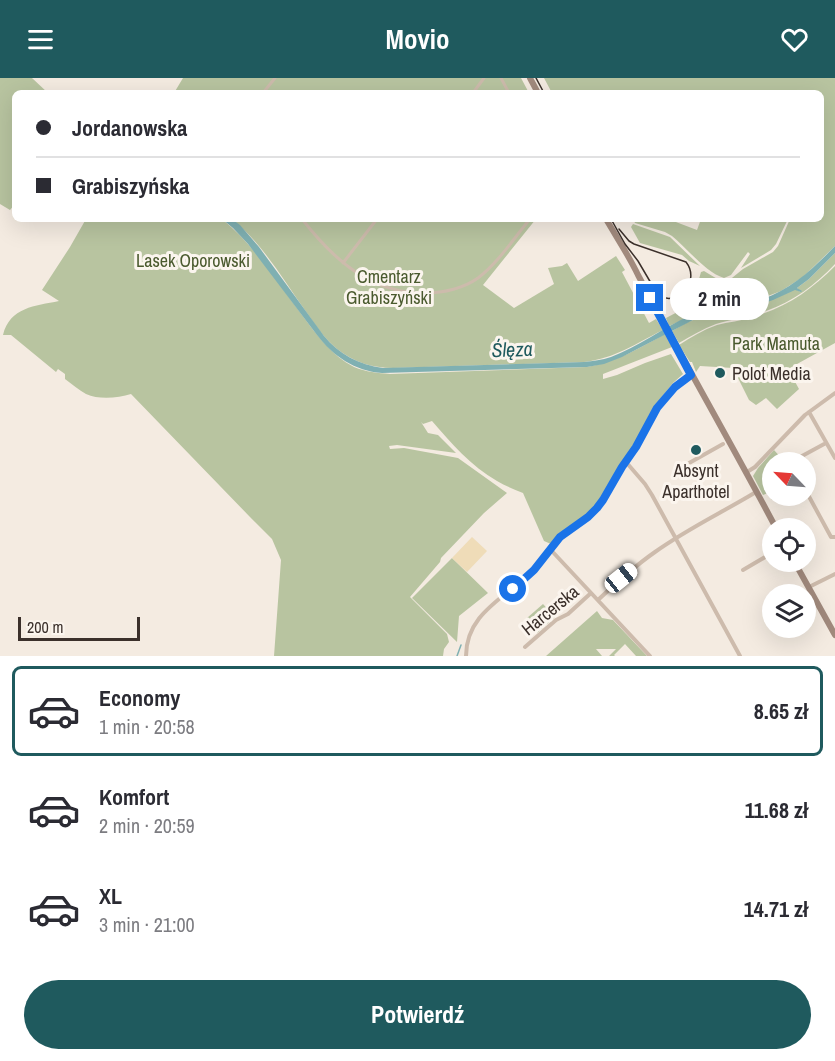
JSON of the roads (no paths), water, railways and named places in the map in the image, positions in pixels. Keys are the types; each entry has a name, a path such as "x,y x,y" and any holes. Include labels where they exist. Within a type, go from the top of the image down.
{"main road":[{"path":"608,222 771,518"},
{"path":"816,601 835,635"}],"street":[{"path":"304,222 319,241 358,274 386,288 413,293 443,292 471,282 495,261 528,222"},
{"path":"343,263 375,222"},
{"path":"466,656 469,636 477,620 534,570 565,532 597,508 636,447 657,408 675,387 691,375"},
{"path":"747,472 755,467 809,412 835,393"},
{"path":"809,412 835,458"},
{"path":"808,452 826,442"},
{"path":"682,467 723,444"},
{"path":"626,462 648,490 740,656"},
{"path":"598,600 636,567 676,538 757,492"},
{"path":"814,506 831,537 835,537"},
{"name":"Harcerska","path":"550,549 650,656"},
{"path":"743,570 762,560"},
{"path":"816,584 835,574"},
{"name":"Harcerska","path":"525,647 591,593"}],"water":[{"path":"226,222 236,222 240,225 330,342 343,353 358,361 383,368 584,362 604,359 631,348 689,316 709,310 743,305 771,296 805,275 835,246 835,253 797,288 801,292 795,290 753,307 712,314 693,320 604,364 587,367 382,373 354,366 330,350 233,228"}],"waterway":[{"path":"457,656 461,645"}],"tram line":[{"path":"536,78 542,90"},
{"path":"613,222 658,295 666,298 680,295 689,284 691,277 686,262 634,244 619,229"}],"place":[{"name":"Polot Media","path":"720,373"},
{"name":"Absynt Aparthotel","path":"696,450"}],"park label":[{"name":"Lasek Oporowski","path":"193,260"},
{"name":"Cmentarz Grabiszyński","path":"389,286"},
{"name":"Park Mamuta","path":"776,343"}],"water label":[{"name":"Ślęza","path":"512,349"}]}
